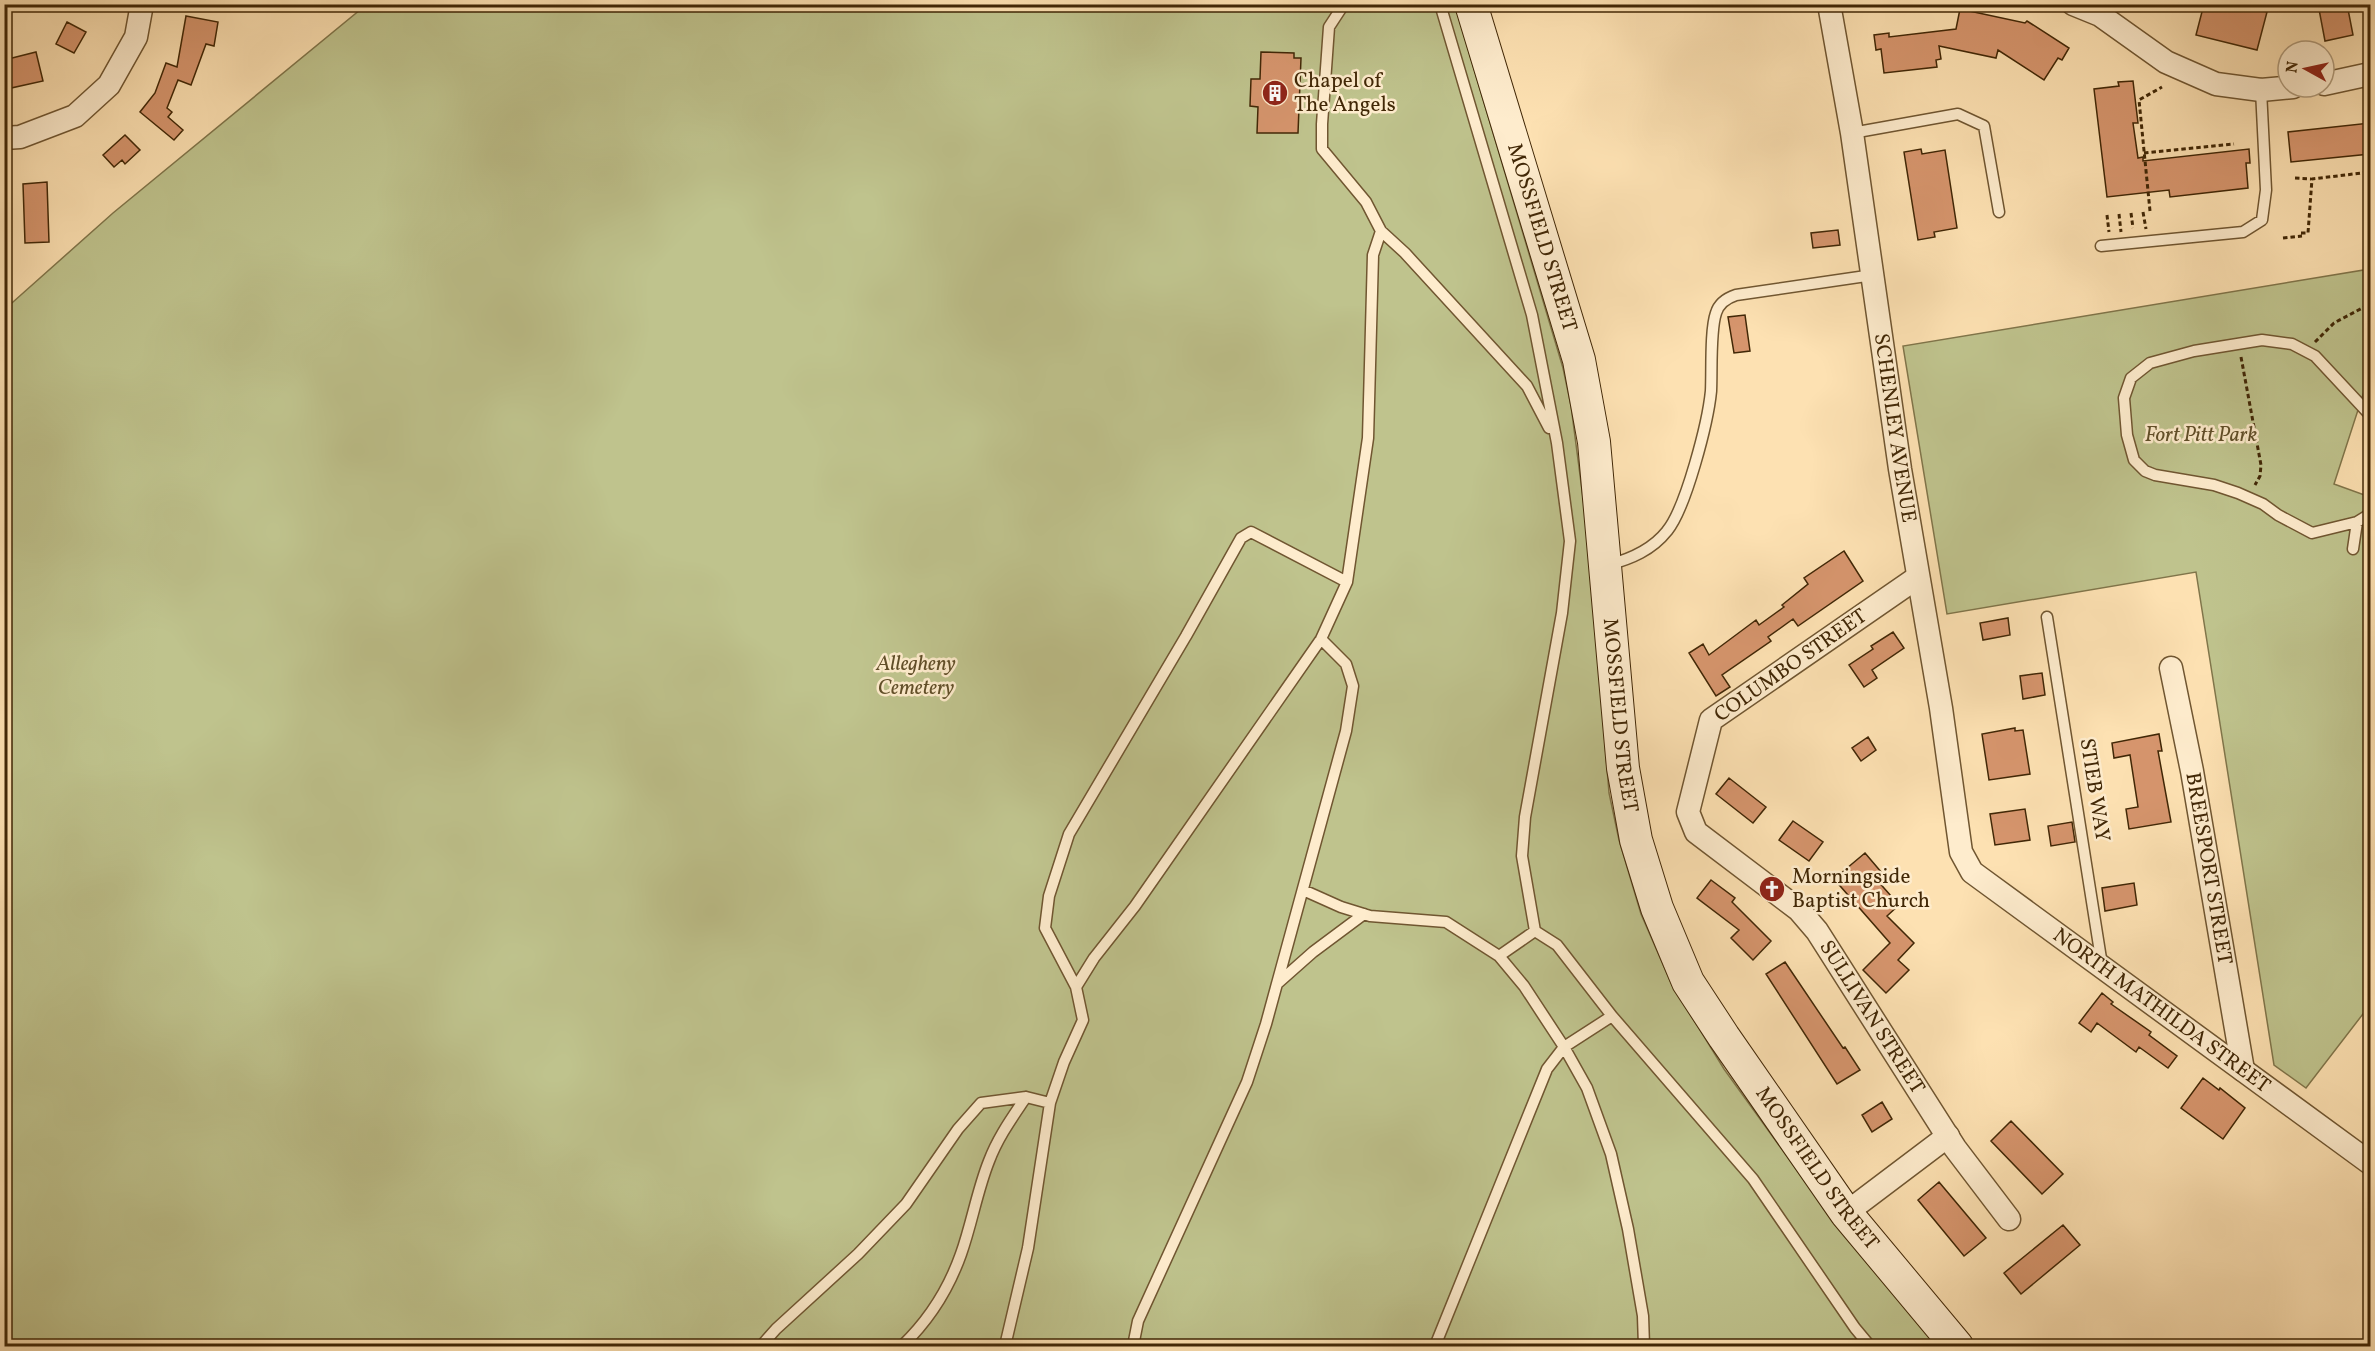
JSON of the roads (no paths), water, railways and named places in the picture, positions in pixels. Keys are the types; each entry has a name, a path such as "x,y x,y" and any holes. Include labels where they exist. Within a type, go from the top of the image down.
{"street":[{"path":"4,138 20,137 75,116 109,85 136,37 142,4"},
{"name":"MOSSFIELD STREET","path":"1471,4 1579,360 1594,442 1623,768 1636,840 1657,908 1688,982 1846,1213 1957,1347"},
{"name":"SCHENLEY AVENUE","path":"1829,4 1852,133 1918,578 1941,708 1961,852"},
{"path":"2073,4 2100,15 2166,62 2216,84 2261,90 2276,89"},
{"path":"2336,81 2370,74"},
{"name":"COLUMBO STREET","path":"1688,812 1711,720 1918,578"},
{"name":"BREESPORT STREET","path":"2171,668 2192,771 2243,1070"},
{"name":"SULLIVAN STREET","path":"1688,812 1696,832 1799,910 1818,931 1954,1149 2009,1219"},
{"name":"NORTH MATHILDA STREET","path":"1961,852 1972,872 2370,1163"},
{"path":"1846,1213 1948,1136"}],"lane":[{"path":"1344,4 1329,27 1322,148 1366,201 1381,231 1405,253 1527,386 1548,423 1558,456"},
{"path":"1440,4 1532,315 1558,456 1570,541 1562,613 1525,817 1522,856 1535,931 1557,945 1612,1016 1753,1179 1870,1347"},
{"path":"2101,246 2243,232 2262,220 2266,190 2261,90"},
{"path":"1852,133 1958,114 1984,126 1999,212"},
{"path":"1076,987 1094,958 1135,906 1322,639 1347,582 1368,438 1373,255 1381,231"},
{"path":"1605,566 1624,561 1648,549 1667,532 1679,512 1697,454 1710,394 1715,318 1719,306 1736,295 1873,275"},
{"path":"2370,415 2315,356 2292,344 2262,340 2194,351 2150,363 2131,378 2124,398 2127,435 2134,460 2145,471 2155,476 2214,485 2248,497 2312,532 2357,522 2370,514"},
{"path":"2370,482 2370,500"},
{"path":"2353,549 2357,522"},
{"path":"1005,1347 1028,1248 1050,1103 1064,1062 1083,1020 1076,987 1045,928 1049,896 1069,834 1186,636 1240,538 1251,532 1347,582"},
{"name":"STIEB WAY","path":"2047,617 2103,968"},
{"path":"1133,1347 1138,1321 1247,1082 1277,983 1346,731 1353,686 1346,664 1322,639"},
{"path":"1303,890 1364,914 1446,922 1499,956 1524,986 1564,1047 1587,1088 1611,1154 1628,1229 1641,1305 1644,1347"},
{"path":"1277,983 1313,952 1364,914"},
{"path":"1499,956 1535,931"},
{"path":"1435,1347 1547,1069 1564,1047 1612,1016"},
{"path":"762,1347 776,1329 858,1254 906,1204 958,1129 981,1103 1026,1097 1050,1103"},
{"path":"902,1347 919,1330 944,1292 961,1255 989,1162 1002,1132 1026,1097"},
{"path":"2370,1289 2370,1302"}],"place":[{"name":"Chapel of The Angels","path":"1275,93"},
{"name":"Morningside Baptist Church","path":"1772,889"}],"park label":[{"name":"Fort Pitt Park","path":"2201,435"},
{"name":"Allegheny Cemetery","path":"916,676"}]}
